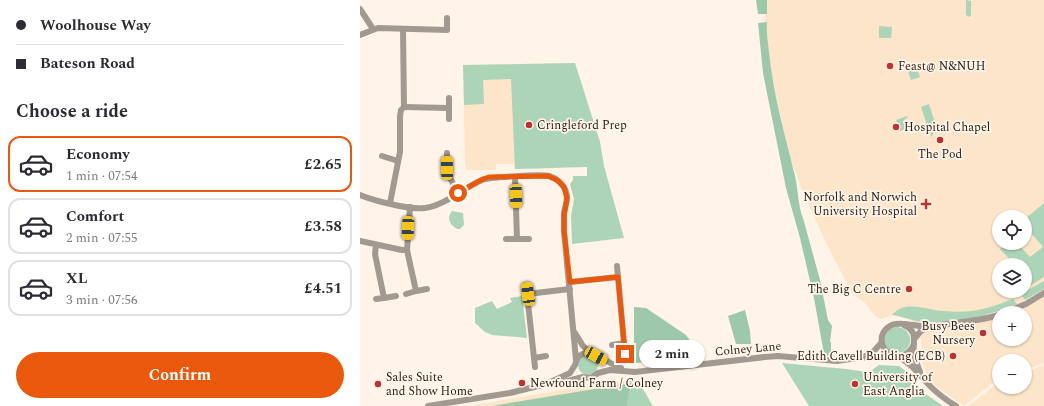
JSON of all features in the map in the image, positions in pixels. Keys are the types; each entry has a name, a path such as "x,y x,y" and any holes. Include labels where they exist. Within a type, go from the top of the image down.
{"street":[{"path":"360,9 373,29"},
{"path":"447,18 447,37"},
{"path":"360,35 373,29 447,30"},
{"path":"390,203 400,152 400,116 401,110 404,107 403,29"},
{"path":"449,119 450,98"},
{"path":"404,107 449,108"},
{"path":"447,153 448,174 458,193"},
{"path":"382,156 398,161"},
{"path":"360,195 375,200 410,207 425,208 439,204 489,177 548,176 557,180 564,187 567,198 564,216 564,231 570,282 577,372 583,377"},
{"path":"515,177 517,239"},
{"path":"410,207 407,250 416,291"},
{"path":"506,239 529,239"},
{"path":"360,241 407,250"},
{"path":"376,245 375,254 384,298"},
{"path":"617,266 625,354"},
{"path":"570,282 618,277"},
{"path":"526,285 535,367"},
{"path":"406,294 427,289"},
{"path":"528,294 570,289"},
{"path":"1021,306 1044,293"},
{"path":"376,299 396,296"},
{"name":"Colney Lane","path":"861,358 874,351 882,342 882,336 888,327 892,325 902,324 929,327 980,320 992,317"},
{"path":"902,324 912,331 914,355 921,375"},
{"name":"Colney Lane","path":"546,384 560,383 583,377 591,378 598,373 615,370 635,372 765,357 778,356 837,361 902,356 912,349 914,341 921,331 929,327"},
{"path":"574,331 583,346 599,359 601,365 598,373"},
{"path":"882,342 885,350 912,365 933,390 956,406"},
{"path":"612,345 624,343"},
{"name":"Colney Lane","path":"428,406 510,394 546,384 568,375 581,355 587,352 594,354 619,368 635,372"},
{"path":"534,358 546,356"}],"shaded area":[{"name":"Norfolk and Norwich University Hospital","path":"764,0 1044,0 1044,363 1032,367 1032,354 992,354 992,383 964,406 941,390 930,381 925,371 921,357 920,333 918,328 910,319 894,315 881,319 875,316 865,303 853,294 831,253 802,190 790,157 766,52"},
{"name":"Cringleford Prep","path":"575,63 600,142 559,168 515,169 514,164 496,164 496,170 467,170 465,164 463,65"},
{"path":"1044,365 1044,406 968,406 992,387 992,394 1032,394 1032,369"},
{"path":"634,380 639,384 653,406 469,406 602,383"}],"green space":[{"path":"756,0 767,0 767,14 758,14"},
{"path":"966,0 971,1 971,15 969,17 966,15"},
{"path":"767,22 771,68 776,99 795,176 800,208 820,280 828,320 832,326 830,342 831,353 827,356 824,354 814,298 800,238 786,188 763,73 758,23"},
{"path":"879,26 892,27 891,38 879,38"},
{"name":"Cringleford Prep","path":"575,63 600,142 604,166 624,238 572,244 571,216 574,199 570,184 573,180 573,176 587,176 587,167 515,169 511,79 483,80 484,104 464,105 463,65"},
{"path":"909,67 913,70 917,69 920,77 911,80 907,68"},
{"path":"929,104 937,129 931,137 921,107"},
{"path":"907,116 908,117 904,120 904,123 911,127 900,131 896,120"},
{"path":"1044,203 1044,277 1032,285 1032,258 1008,258 1001,250 1024,250 1030,257 1043,247 1032,234 1032,213"},
{"path":"452,211 463,213 464,225 460,229 457,229 449,219"},
{"path":"1044,281 1044,289 1032,296 1032,288"},
{"path":"522,296 527,338 492,335 485,332 475,323 475,308 492,301 497,309 512,302 510,298"},
{"path":"1013,299 1017,304 1011,306 993,306"},
{"path":"910,306 962,312 992,306 992,313 947,322 915,321 892,315 903,307"},
{"path":"634,307 646,308 686,335 704,359 634,363"},
{"path":"745,310 750,331 751,344 736,344 728,316"},
{"path":"897,327 906,331 910,340 906,349 897,353 888,349 884,340 888,331"},
{"path":"588,355 595,358 598,365 595,372 588,375 581,372 578,365 581,358"},
{"name":"University of East Anglia","path":"782,363 867,372 879,365 899,366 907,372 917,388 943,406 809,406"},
{"path":"630,380 641,386 653,406 627,406"},
{"path":"625,384 630,385 627,406 492,406"}],"place":[{"name":"Feast@ N&NUH","path":"890,66"},
{"name":"Cringleford Prep","path":"529,125"},
{"name":"Hospital Chapel","path":"896,127"},
{"name":"The Pod","path":"940,140"},
{"name":"Norfolk and Norwich University Hospital","path":"926,204"},
{"name":"The Big C Centre","path":"909,289"},
{"name":"Busy Bees Nursery","path":"983,333"},
{"name":"Edith Cavell Building (ECB)","path":"953,356"},
{"name":"Newfound Farm / Colney","path":"522,383"},
{"name":"Sales Suite and Show Home","path":"378,384"},
{"name":"University of East Anglia","path":"855,384"}],"route":[{"path":"458,193 489,177 543,175 557,180 564,187 567,198 564,216 564,231 570,282 618,277 625,354"}]}
